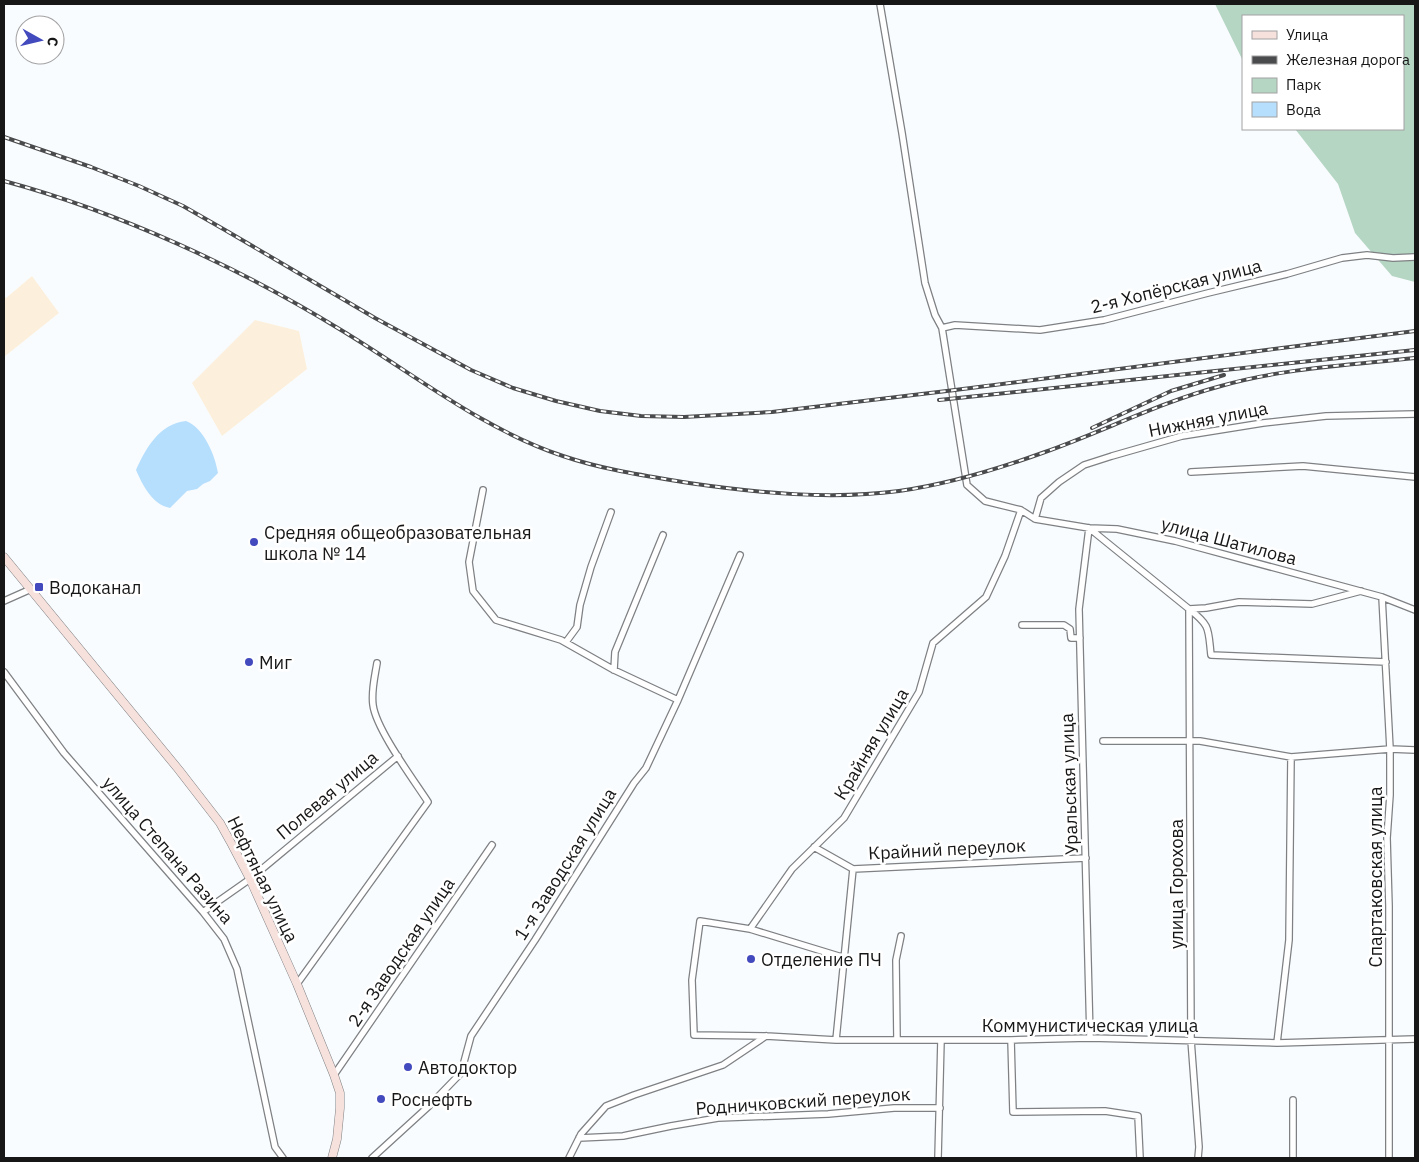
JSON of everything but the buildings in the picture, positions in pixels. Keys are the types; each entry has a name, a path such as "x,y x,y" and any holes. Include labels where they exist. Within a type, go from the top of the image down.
{"main road":[{"name":"Нефтяная улица","path":"4,557 220,823 250,879 297,984 334,1075 340,1093 340,1108 337,1139 332,1158"}],"street":[{"path":"880,4 925,283 935,315 942,328 967,485 985,501 1021,510 1034,519"},
{"name":"2-я Хопёрская улица","path":"942,328 955,325 1040,330 1104,320 1208,292 1288,274 1342,258 1368,255 1393,258 1415,256"},
{"name":"Нижняя улица","path":"1034,519 1041,498 1059,482 1084,466 1182,436 1263,423 1326,416 1415,414"},
{"path":"1191,472 1303,466 1415,477"},
{"path":"483,490 469,562 473,591 496,620 566,642 614,670 678,700"},
{"name":"Крайняя улица","path":"750,928 792,869 844,818 919,692 933,644 986,598 1005,556 1021,510"},
{"path":"566,642 577,627 580,604 611,512"},
{"name":"улица Шатилова","path":"1034,519 1089,528 1117,529 1174,541 1382,597 1415,610"},
{"name":"улица Шатилова","path":"1089,528 1204,620 1208,630 1211,655 1375,660 1386,662"},
{"name":"Уральская улица","path":"1089,528 1079,609 1090,1038"},
{"path":"614,670 615,652 663,534"},
{"name":"1-я Заводская улица","path":"372,1158 429,1106 461,1073 471,1036 535,940 634,783 646,768 678,700 740,555"},
{"path":"4,600 31,589"},
{"path":"1189,609 1239,602 1312,604 1361,591"},
{"name":"Спартаковская улица","path":"1382,597 1390,748 1390,794 1387,838 1389,906 1389,1158"},
{"name":"улица Горохова","path":"1189,609 1191,1040 1199,1146 1198,1158"},
{"path":"1022,625 1064,625 1070,629 1071,638 1080,638"},
{"path":"297,984 428,802 398,756 375,714 372,703 377,662"},
{"name":"улица Степана Разина","path":"4,672 64,754 224,938 237,970 275,1147 283,1158"},
{"path":"1103,740 1200,741 1290,757 1390,748 1415,750"},
{"name":"Полевая улица","path":"203,912 250,879 398,756"},
{"path":"1277,1042 1289,940 1290,757"},
{"name":"2-я Заводская улица","path":"334,1075 492,845"},
{"name":"Крайний переулок","path":"814,847 853,869 1086,858"},
{"path":"836,1040 853,869"},
{"name":"Коммунистическая улица","path":"750,928 700,921 692,980 694,1035 766,1036 836,1040 1090,1038 1277,1042 1415,1039"},
{"path":"750,928 845,958"},
{"path":"897,1039 896,960 901,936"},
{"path":"569,1158 579,1138 606,1106 722,1065 766,1036"},
{"path":"938,1158 941,1040"},
{"path":"1011,1040 1013,1112 1105,1111 1138,1116 1140,1158"},
{"path":"1293,1100 1293,1158"},
{"name":"Родничковский переулок","path":"579,1138 624,1136 718,1118 828,1114 894,1108 940,1108"}],"shaded area":[{"path":"32,276 59,313 4,357 4,296 6,298"},
{"path":"255,320 299,331 307,369 222,436 192,383"}],"green space":[{"path":"1215,4 1415,4 1415,282 1392,276 1355,233 1338,184 1296,130 1404,130 1404,15 1242,15 1242,59"}],"water":[{"path":"186,421 198,430 208,443 218,473 210,481 197,489 187,491 170,508 158,503 149,494 136,470 144,453 161,432 177,423"}],"railway":[{"path":"4,137 91,167 183,206 375,318 471,370 513,388 556,401 600,411 641,416 684,417 772,412 1415,331"},
{"path":"4,181 135,225 220,264 302,307 476,416 533,445 578,461 610,469 715,487 820,495 873,494 918,488 973,475 1027,458 1176,400 1221,386 1293,371 1415,358"},
{"path":"939,400 1415,350"},
{"path":"1092,428 1171,391 1224,375"}],"place":[{"name":"Средняя общеобразовательная школа № 14","path":"254,542"},
{"name":"Водоканал","path":"39,587"},
{"name":"Миг","path":"249,662"},
{"name":"Отделение ПЧ","path":"751,959"},
{"name":"Автодоктор","path":"408,1067"},
{"name":"Роснефть","path":"381,1099"}]}
